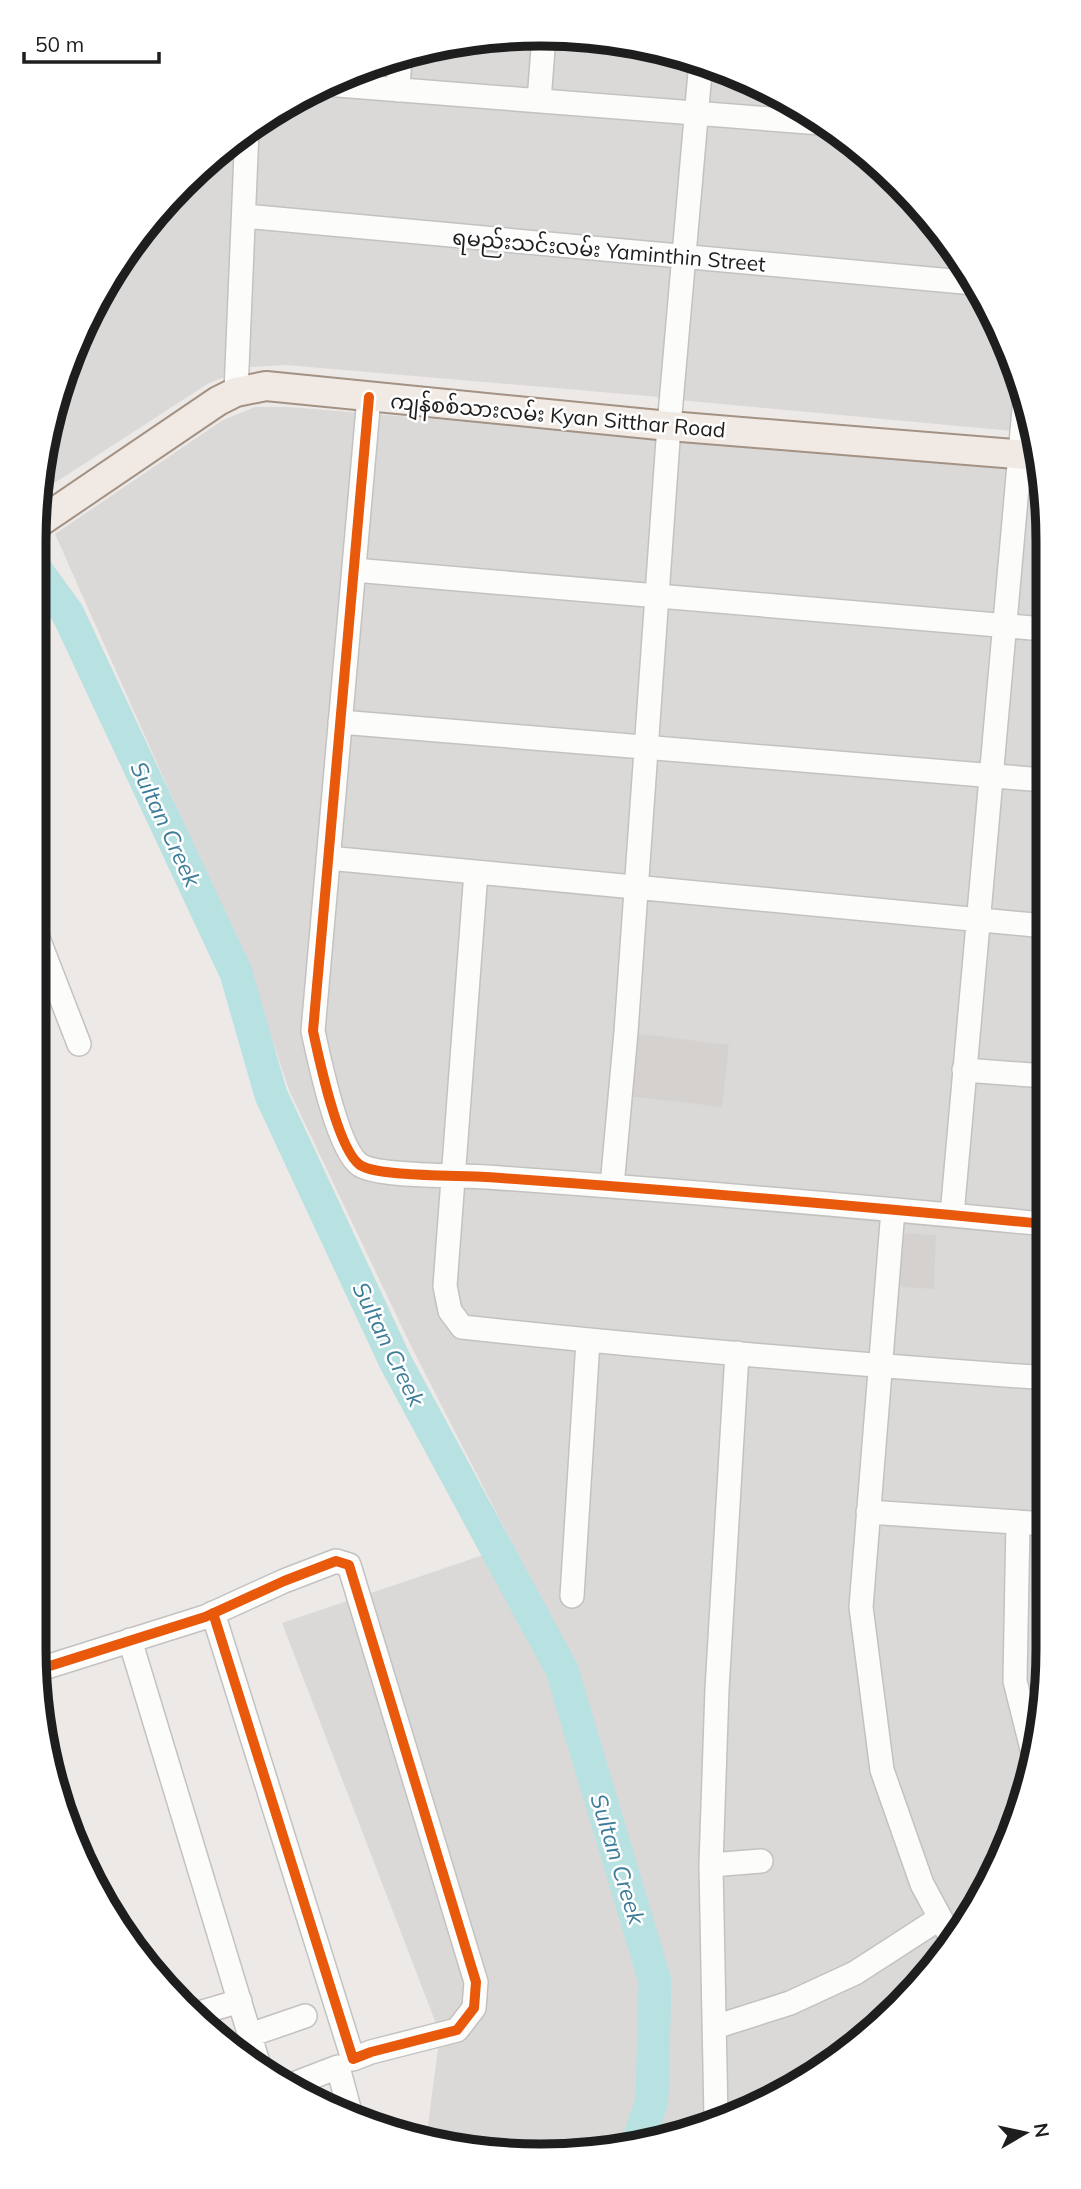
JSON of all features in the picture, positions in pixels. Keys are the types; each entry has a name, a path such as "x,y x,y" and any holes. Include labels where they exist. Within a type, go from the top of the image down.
{"main road":[{"name":"ကျန်စစ်သားလမ်း Kyan Sitthar Road","path":"47,518 218,401 236,392 266,387 670,426 1028,455"}],"street":[{"path":"538,101 543,46"},
{"path":"398,90 399,66"},
{"path":"611,1186 626,1032 645,747 700,72"},
{"path":"345,86 804,122"},
{"path":"236,392 247,142"},
{"name":"ရမည်းသင်းလမ်း Yaminthin Street","path":"244,216 962,282"},
{"path":"369,397 313,1031 327,1093 346,1146 359,1164 381,1172 453,1174 611,1186 1036,1223"},
{"path":"952,1215 1004,626 1029,462"},
{"path":"354,570 1036,628"},
{"path":"340,722 1036,779"},
{"path":"328,859 1036,925"},
{"path":"476,872 445,1286 450,1311 462,1327 588,1341 1036,1377"},
{"path":"46,959 79,1044"},
{"path":"964,1070 1036,1075"},
{"path":"715,2027 790,2003 945,1927 922,1884 882,1770 861,1607 893,1210"},
{"path":"572,1596 588,1341"},
{"path":"716,2111 711,1865 717,1689 737,1353"},
{"path":"868,1512 1036,1523"},
{"path":"1018,1522 1015,1681 1028,1733"},
{"path":"47,1667 213,1613 336,1561 349,1565 475,1982 474,2008 457,2030 371,2052 302,2081"},
{"path":"213,1613 345,2063 349,2105"},
{"path":"130,1640 255,2053"},
{"path":"711,1865 761,1861"},
{"path":"204,2012 240,2001"},
{"path":"250,2035 305,2016"}],"shaded area":[{"path":"573,47 637,55 688,68 659,397 286,365 250,367 209,383 49,487 55,444 72,381 83,351 112,293 148,239 190,190 265,129 351,83 412,62 476,50"},
{"path":"712,76 759,97 816,129 867,168 913,214 952,265 984,322 1009,381 1023,432 679,400"},
{"path":"255,407 289,407 1030,468 1036,540 1036,1648 1026,1745 1019,1777 998,1838 969,1896 933,1950 891,1999 842,2041 788,2077 730,2106 669,2127 605,2139 540,2144 476,2139 427,2130 440,2034 282,1623 513,1545 411,1346 289,1090 250,972 55,534 223,420"}],"building":[{"path":"626,1032 729,1045 722,1107 618,1095"},
{"path":"902,1233 936,1235 934,1289 900,1287"}],"waterway":[{"name":"Sultan Creek","path":"46,584 68,614 236,973 271,1095 395,1361 562,1670 655,1981 652,2100 641,2133"}],"cycle path":[{"path":"369,397 313,1031 337,1123 352,1156 360,1165 369,1169 401,1174 626,1187 1036,1223"},
{"path":"336,1561 349,1565 476,1982 474,2008 457,2030 353,2059 213,1613 336,1561"},
{"path":"47,1667 213,1613"}]}
